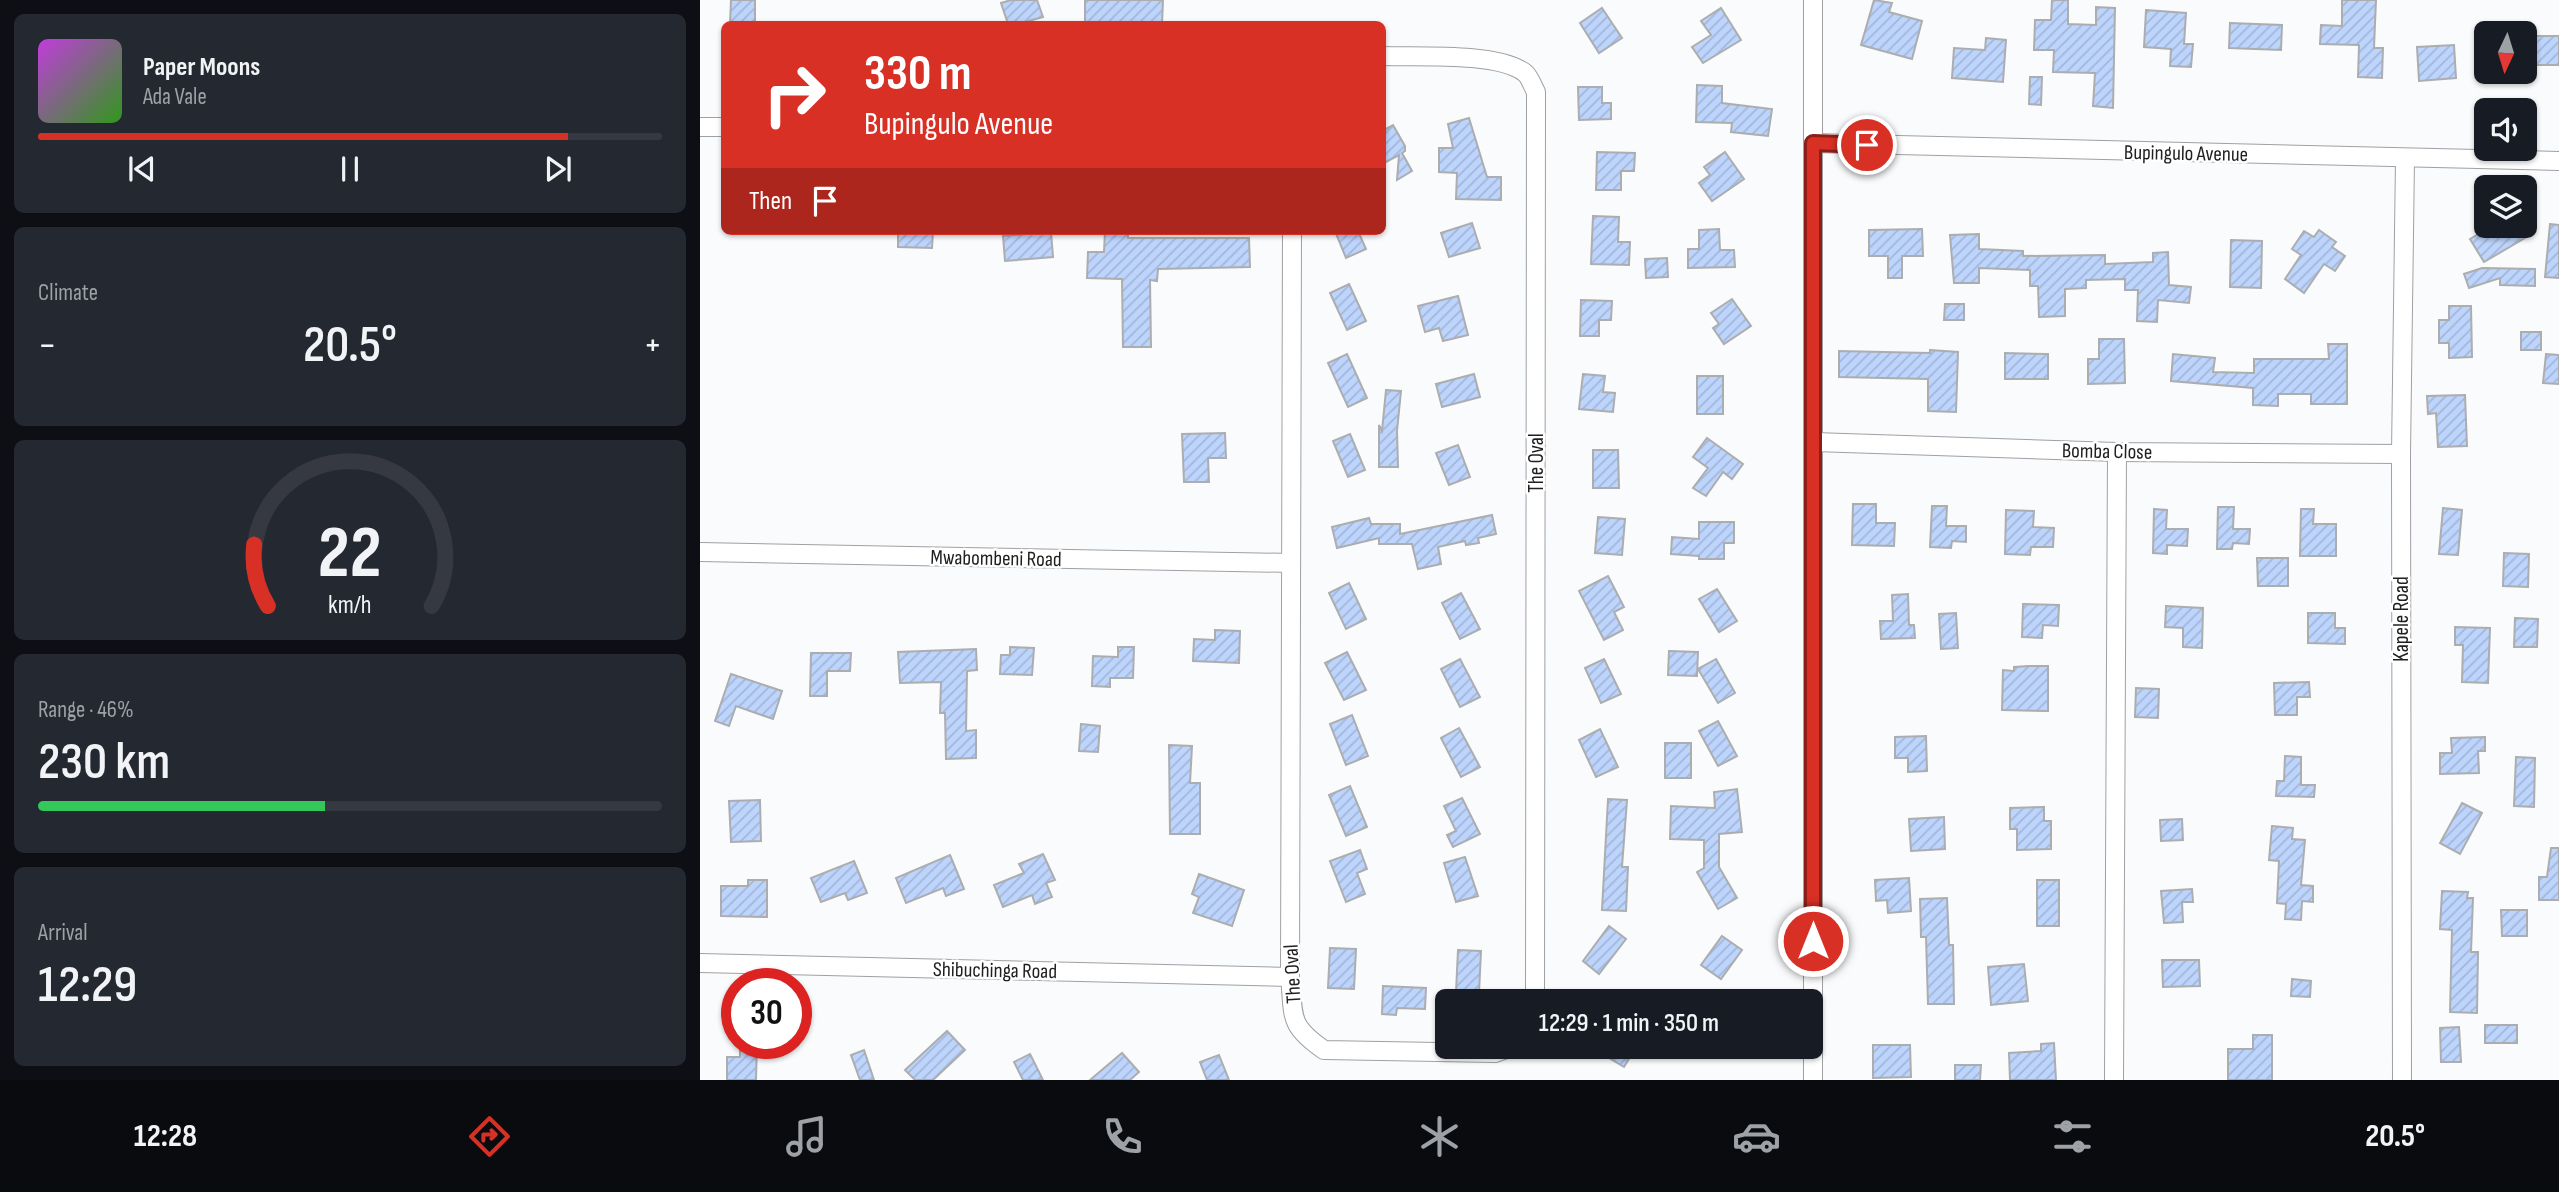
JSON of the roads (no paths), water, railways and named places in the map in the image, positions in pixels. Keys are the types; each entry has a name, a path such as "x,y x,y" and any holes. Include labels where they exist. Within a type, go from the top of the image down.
{"street":[{"path":"1813,0 1813,1080"},
{"name":"The Oval","path":"1386,56 1465,58 1504,63 1526,74 1536,92 1535,989"},
{"path":"700,127 721,127"},
{"name":"Bupingulo Avenue","path":"1813,143 2559,161"},
{"name":"Kapele Road","path":"2402,1080 2401,454 2405,159"},
{"name":"The Oval","path":"1292,235 1290,977 1295,1023 1304,1036 1324,1050 1435,1052"},
{"name":"Bomba Close","path":"1814,442 2117,452 2401,454"},
{"path":"2114,1080 2117,452"},
{"name":"Mwabombeni Road","path":"700,552 1291,563"},
{"name":"Shibuchinga Road","path":"700,963 1290,977"}]}
